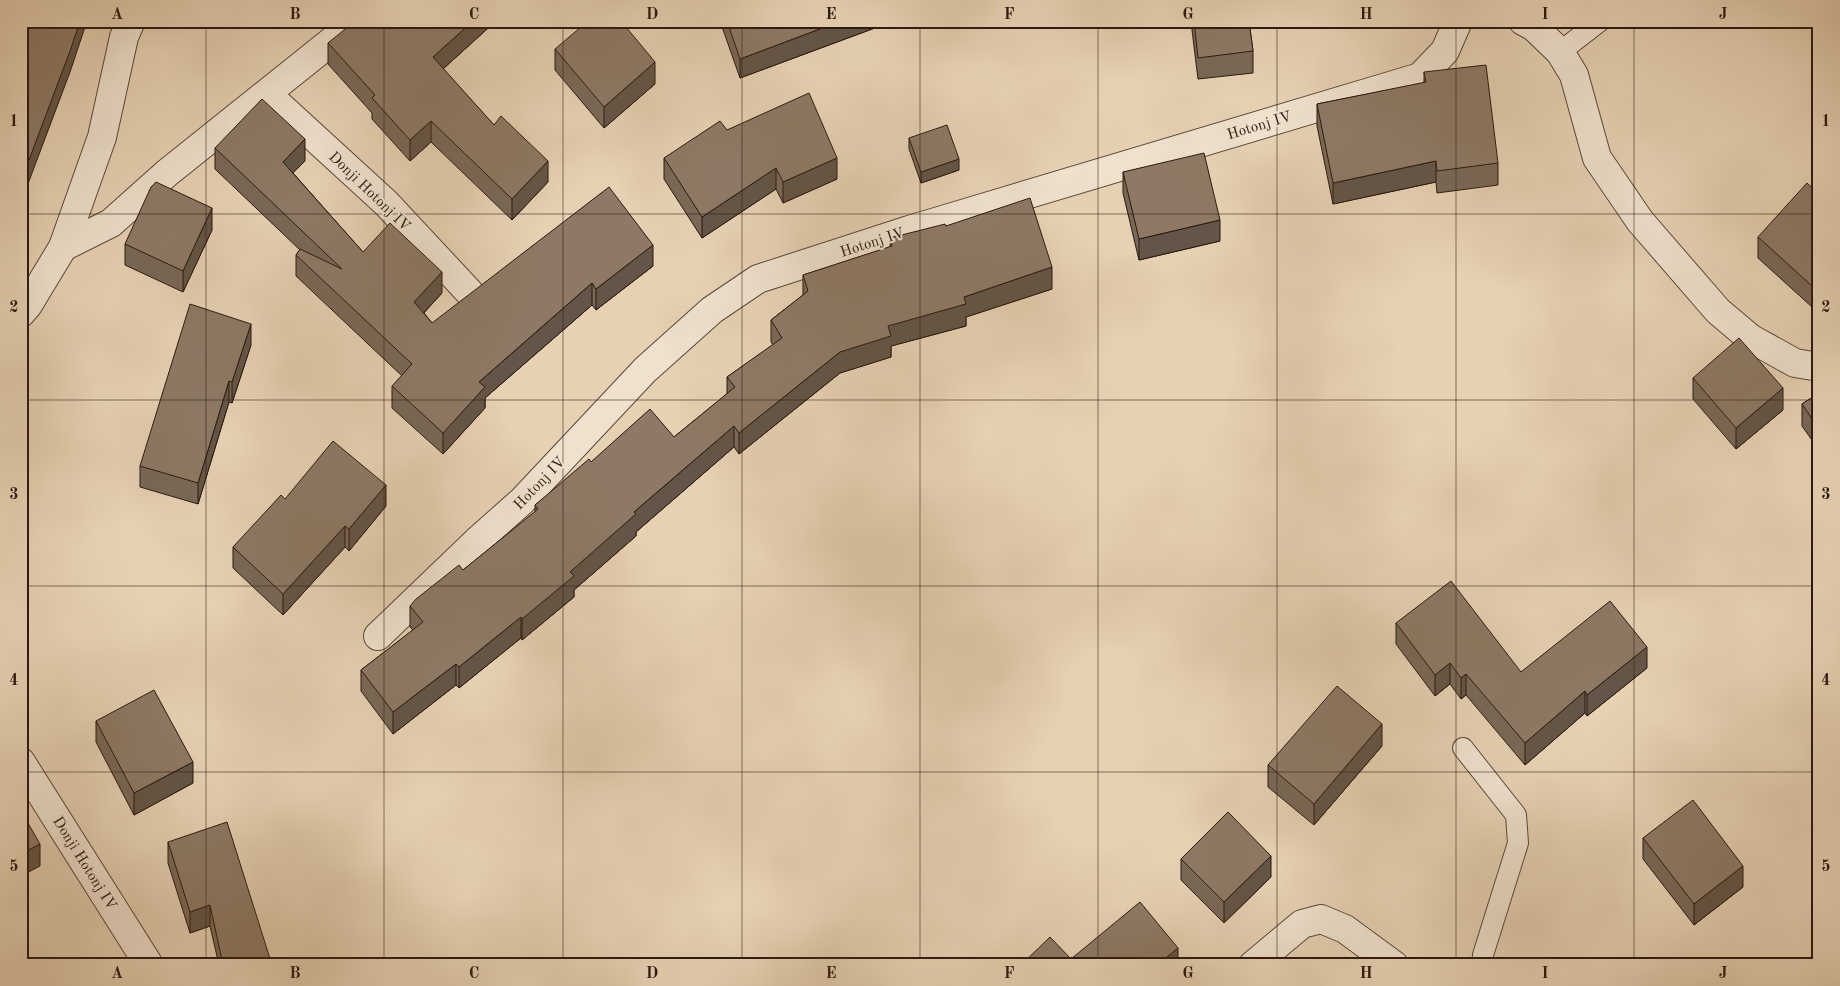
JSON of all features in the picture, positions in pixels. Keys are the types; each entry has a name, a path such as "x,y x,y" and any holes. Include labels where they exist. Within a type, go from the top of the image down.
{"street":[{"path":"21,313 28,305 63,247 102,137 124,37 131,21"},
{"path":"63,247 111,223 168,173 357,21"},
{"name":"Hotonj IV","path":"378,636 522,502 645,370 712,310 758,279 928,224 1420,78 1445,51 1458,21"},
{"path":"1523,21 1534,28 1560,52 1574,75 1597,158 1640,221 1718,311 1750,338 1795,363 1819,367"},
{"name":"Donji Hotonj IV","path":"267,94 386,203 468,292"},
{"name":"Donji Hotonj IV","path":"21,762 149,965"},
{"path":"1253,965 1302,924 1321,919 1345,929 1394,965"}],"lane":[{"path":"1560,52 1600,21"},
{"path":"1463,748 1516,815 1518,843 1483,955 1482,965"}],"building":[{"path":"21,21 80,21 29,160 21,175"},
{"path":"355,21 473,21 433,57 494,125 501,116 548,161 512,199 431,121 410,140 372,98 375,95 328,43"},
{"path":"588,21 621,21 655,62 604,107 555,49"},
{"path":"727,21 841,21 740,59"},
{"path":"1194,21 1249,21 1253,51 1198,58"},
{"path":"1486,65 1498,163 1437,171 1436,161 1333,183 1317,104 1426,82 1424,72"},
{"path":"809,93 837,158 783,182 776,168 702,217 664,158 720,121 727,130"},
{"path":"262,99 305,139 283,162 363,252 390,223 442,272 414,302 432,323 609,187 653,245 596,289 592,283 479,382 485,387 443,433 392,386 412,364 296,255 300,249 342,269 215,148"},
{"path":"947,125 959,159 921,172 909,138"},
{"path":"1204,153 1220,220 1139,239 1123,172"},
{"path":"156,182 212,208 183,271 125,244 151,187"},
{"path":"1807,183 1819,194 1819,279 1812,286 1758,237"},
{"path":"1030,198 1052,267 964,297 966,304 888,326 891,336 840,352 739,433 734,426 634,512 636,514 570,572 574,576 459,667 456,664 393,712 361,670 423,622 410,606 416,599 459,565 463,570 538,509 535,505 589,459 591,462 650,409 674,437 735,387 727,377 782,338 771,320 808,291 803,275 892,246 890,238 945,224 946,226"},
{"path":"190,304 251,324 232,382 229,381 198,483 140,466"},
{"path":"1739,338 1783,388 1736,428 1693,378"},
{"path":"1819,393 1819,429 1802,404"},
{"path":"333,441 386,485 349,529 345,526 283,594 233,547 281,495 285,499"},
{"path":"1451,581 1521,672 1610,601 1647,647 1587,695 1585,691 1525,743 1466,674 1461,678 1450,663 1435,675 1396,623"},
{"path":"1337,686 1382,724 1314,804 1268,765"},
{"path":"154,690 193,762 134,793 96,721"},
{"path":"1693,800 1743,866 1694,904 1643,838"},
{"path":"21,811 40,844 21,854"},
{"path":"1228,812 1271,856 1224,902 1181,859"},
{"path":"227,822 272,965 223,965 210,905 190,912 168,842"},
{"path":"1140,902 1178,948 1157,965 1021,965 1050,937 1071,959"}]}
